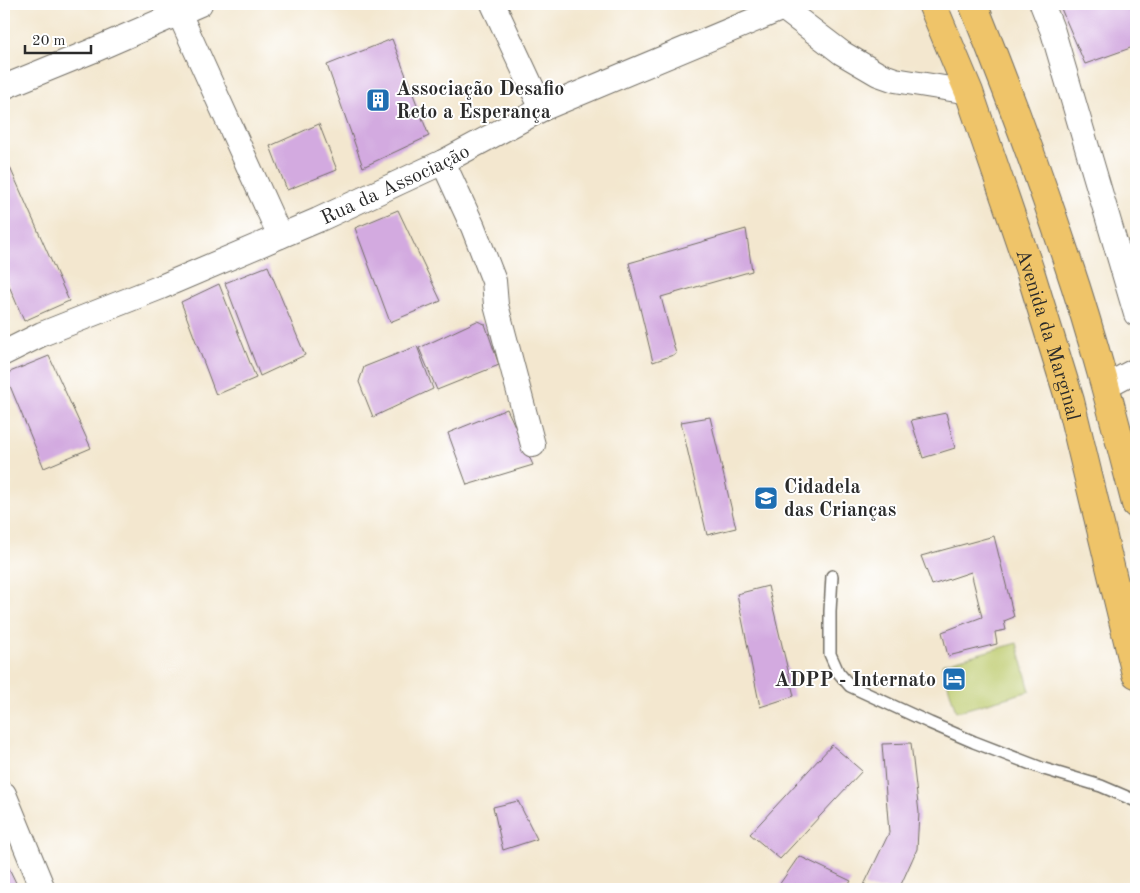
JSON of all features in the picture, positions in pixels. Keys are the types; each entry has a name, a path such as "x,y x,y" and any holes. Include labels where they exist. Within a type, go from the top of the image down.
{"main road":[{"name":"Avenida da Marginal","path":"932,4 970,92 1030,272 1070,401 1136,674"},
{"name":"Avenida da Marginal","path":"973,4 1026,141 1064,250 1106,386 1136,504"}],"street":[{"path":"494,4 542,109"},
{"path":"1042,4 1053,32 1136,314"},
{"path":"784,6 842,53 878,74 895,80 970,92"},
{"name":"Rua da Associação","path":"4,354 42,334 161,287 280,236 443,162 542,109 784,6"},
{"path":"4,87 189,8 280,236"},
{"path":"443,162 494,281 496,305 533,445"},
{"path":"1106,386 1136,370"},
{"path":"4,794 43,889"}],"lane":[{"path":"832,576 830,654 838,672 850,686 930,724 974,742 1044,769 1101,786 1136,801"}],"green space":[{"path":"1017,643 1030,691 956,712 942,664"}],"building":[{"path":"1059,4 1136,4 1136,46 1085,64"},
{"name":"Associação Desafio Reto a Esperança","path":"392,39 429,136 363,167 327,65"},
{"path":"319,124 337,170 287,190 270,146"},
{"path":"4,154 69,301 24,321 4,274"},
{"path":"398,210 441,301 390,322 355,228"},
{"path":"746,229 752,271 661,297 676,354 653,362 629,263"},
{"path":"268,266 305,355 260,376 225,283"},
{"path":"219,284 256,378 216,395 181,302"},
{"path":"477,321 485,324 499,365 437,390 419,348"},
{"path":"417,346 433,389 373,417 359,382 364,367"},
{"path":"49,356 91,448 44,468 5,374"},
{"path":"507,409 533,465 467,485 448,433"},
{"path":"946,413 955,448 923,458 911,420"},
{"path":"710,417 736,528 707,535 681,422"},
{"path":"994,536 1014,617 1004,621 1006,630 995,632 997,644 948,656 942,632 982,617 971,572 932,585 921,556"},
{"path":"768,586 794,696 760,707 737,594"},
{"path":"911,743 919,813 917,849 899,889 873,889 864,885 889,833 882,744"},
{"path":"832,745 862,771 780,859 750,834"},
{"path":"518,801 537,839 503,850 493,807"},
{"path":"799,856 851,881 846,889 787,889 779,885"},
{"path":"4,858 19,889 4,889"}],"place":[{"name":"Associação Desafio Reto a Esperança","path":"378,100"},
{"name":"Cidadela das Crianças","path":"766,498"},
{"name":"ADPP - Internato","path":"954,679"}]}
